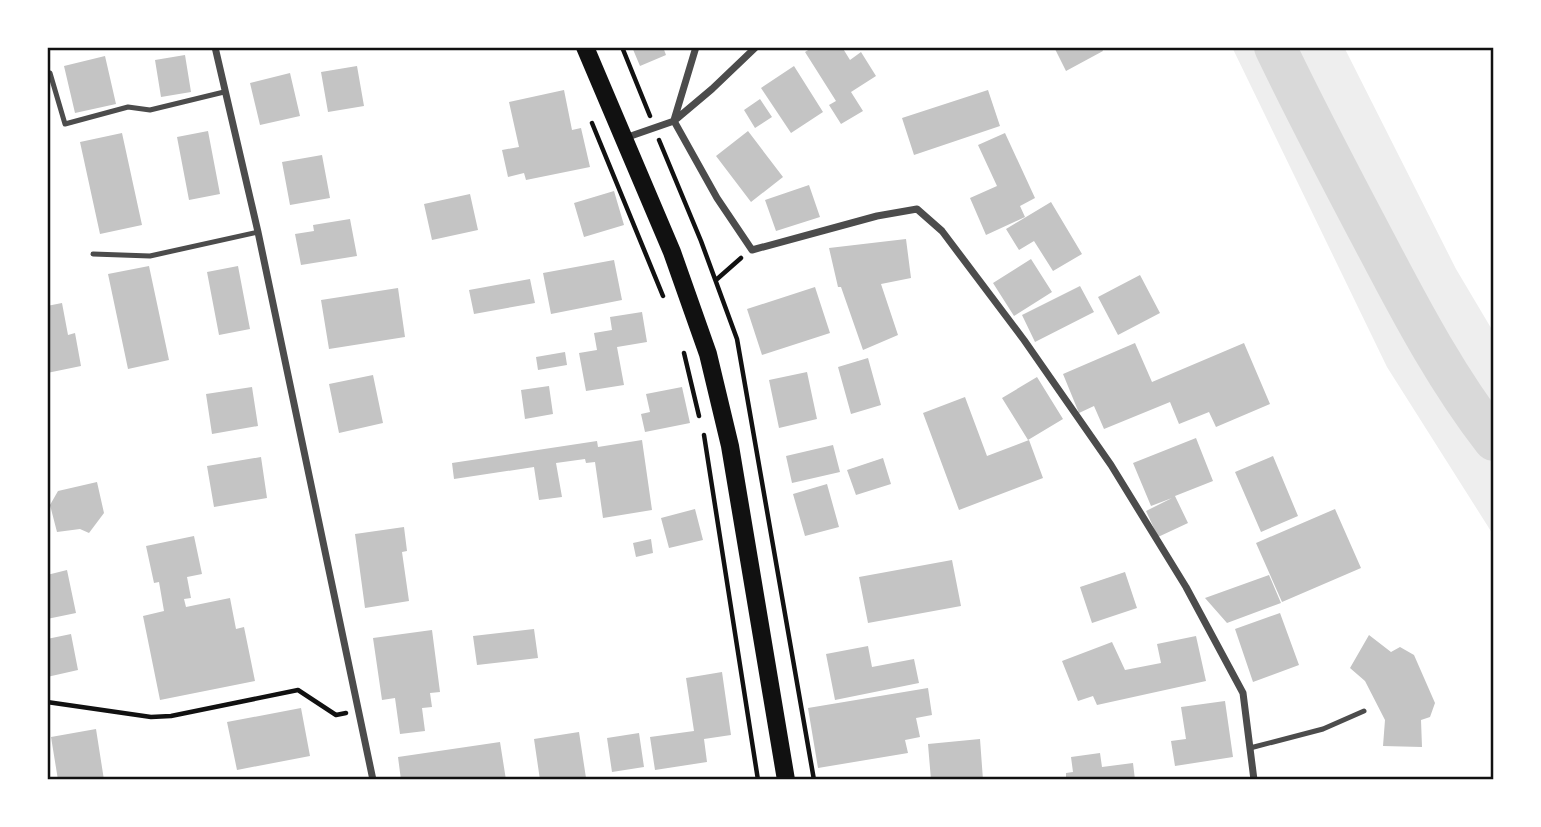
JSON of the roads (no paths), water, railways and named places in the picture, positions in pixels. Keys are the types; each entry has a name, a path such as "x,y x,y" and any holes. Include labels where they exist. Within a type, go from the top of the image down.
{"main road":[{"path":"585,47 672,253 708,354 730,446 786,780"}],"street":[{"path":"215,47 258,232 373,780"},
{"path":"696,47 674,121 717,198 752,250 877,216 917,209 942,231 1024,340 1111,465 1186,587 1243,693 1254,780"},
{"path":"624,138 674,121 755,47"}],"lane":[{"path":"50,73 65,124 128,107 150,110 224,92"},
{"path":"93,254 150,256 258,232"},
{"path":"1250,748 1323,729 1364,711"}],"waterway":[{"path":"1275,47 1419,325 1447,372 1494,440"}]}
